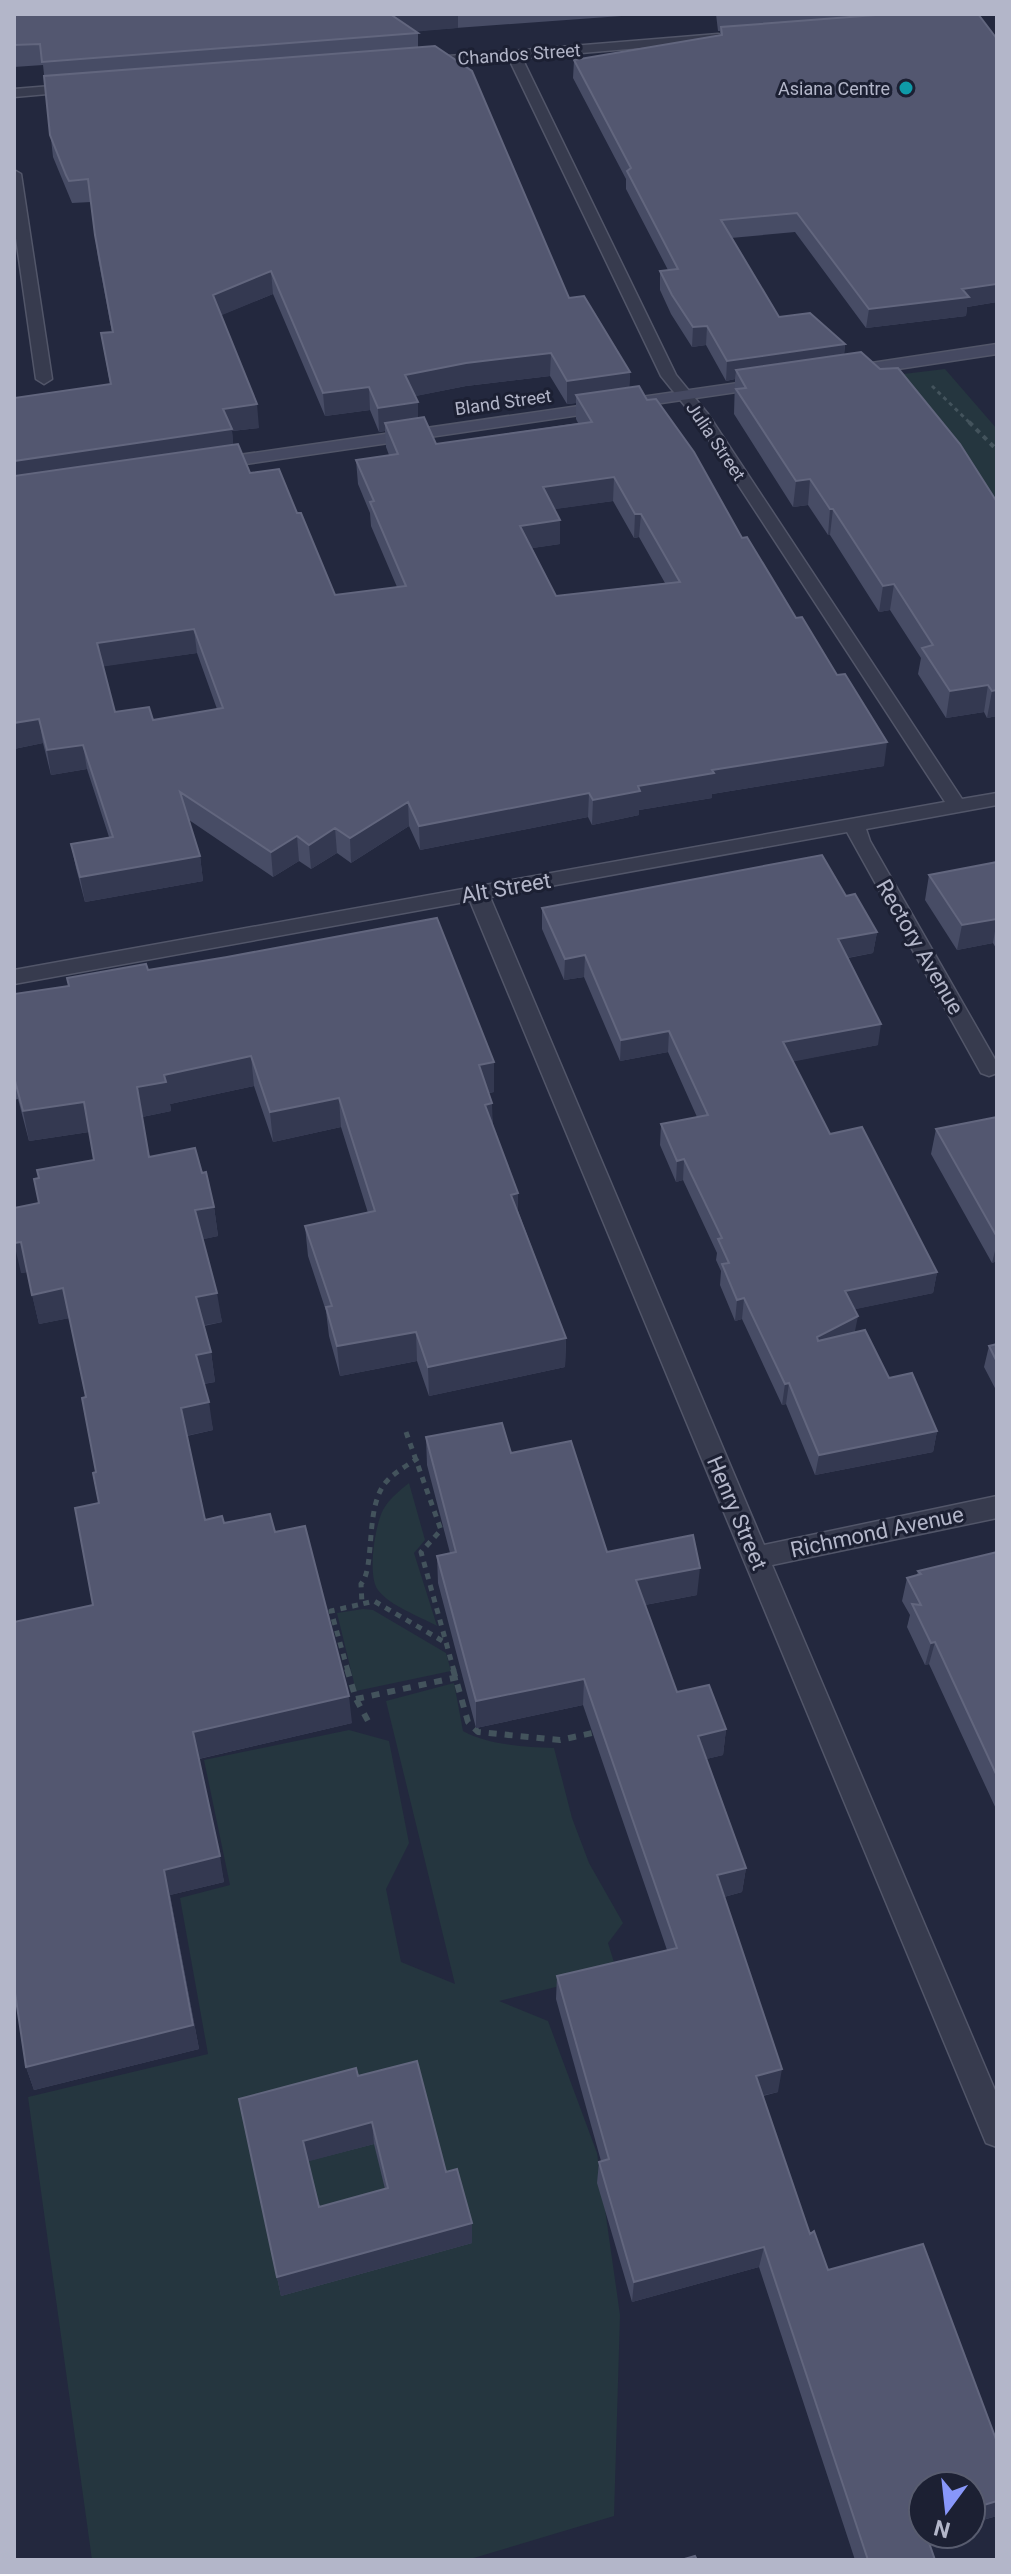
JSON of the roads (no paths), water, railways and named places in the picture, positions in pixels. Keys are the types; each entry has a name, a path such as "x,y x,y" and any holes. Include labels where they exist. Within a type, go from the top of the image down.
{"street":[{"name":"Chandos Street","path":"404,63 734,37"},
{"name":"Julia Street","path":"514,55 669,376 957,806"},
{"path":"14,93 92,87"},
{"path":"14,174 44,379"},
{"path":"826,374 997,349"},
{"name":"Bland Street","path":"191,467 779,381"},
{"name":"Alt Street","path":"14,977 997,799"},
{"name":"Rectory Avenue","path":"855,825 860,841 989,1068"},
{"name":"Henry Street","path":"479,893 482,907 997,2132"},
{"name":"Richmond Avenue","path":"756,1558 997,1507"}],"place":[{"name":"Asiana Centre","path":"906,88"}]}
